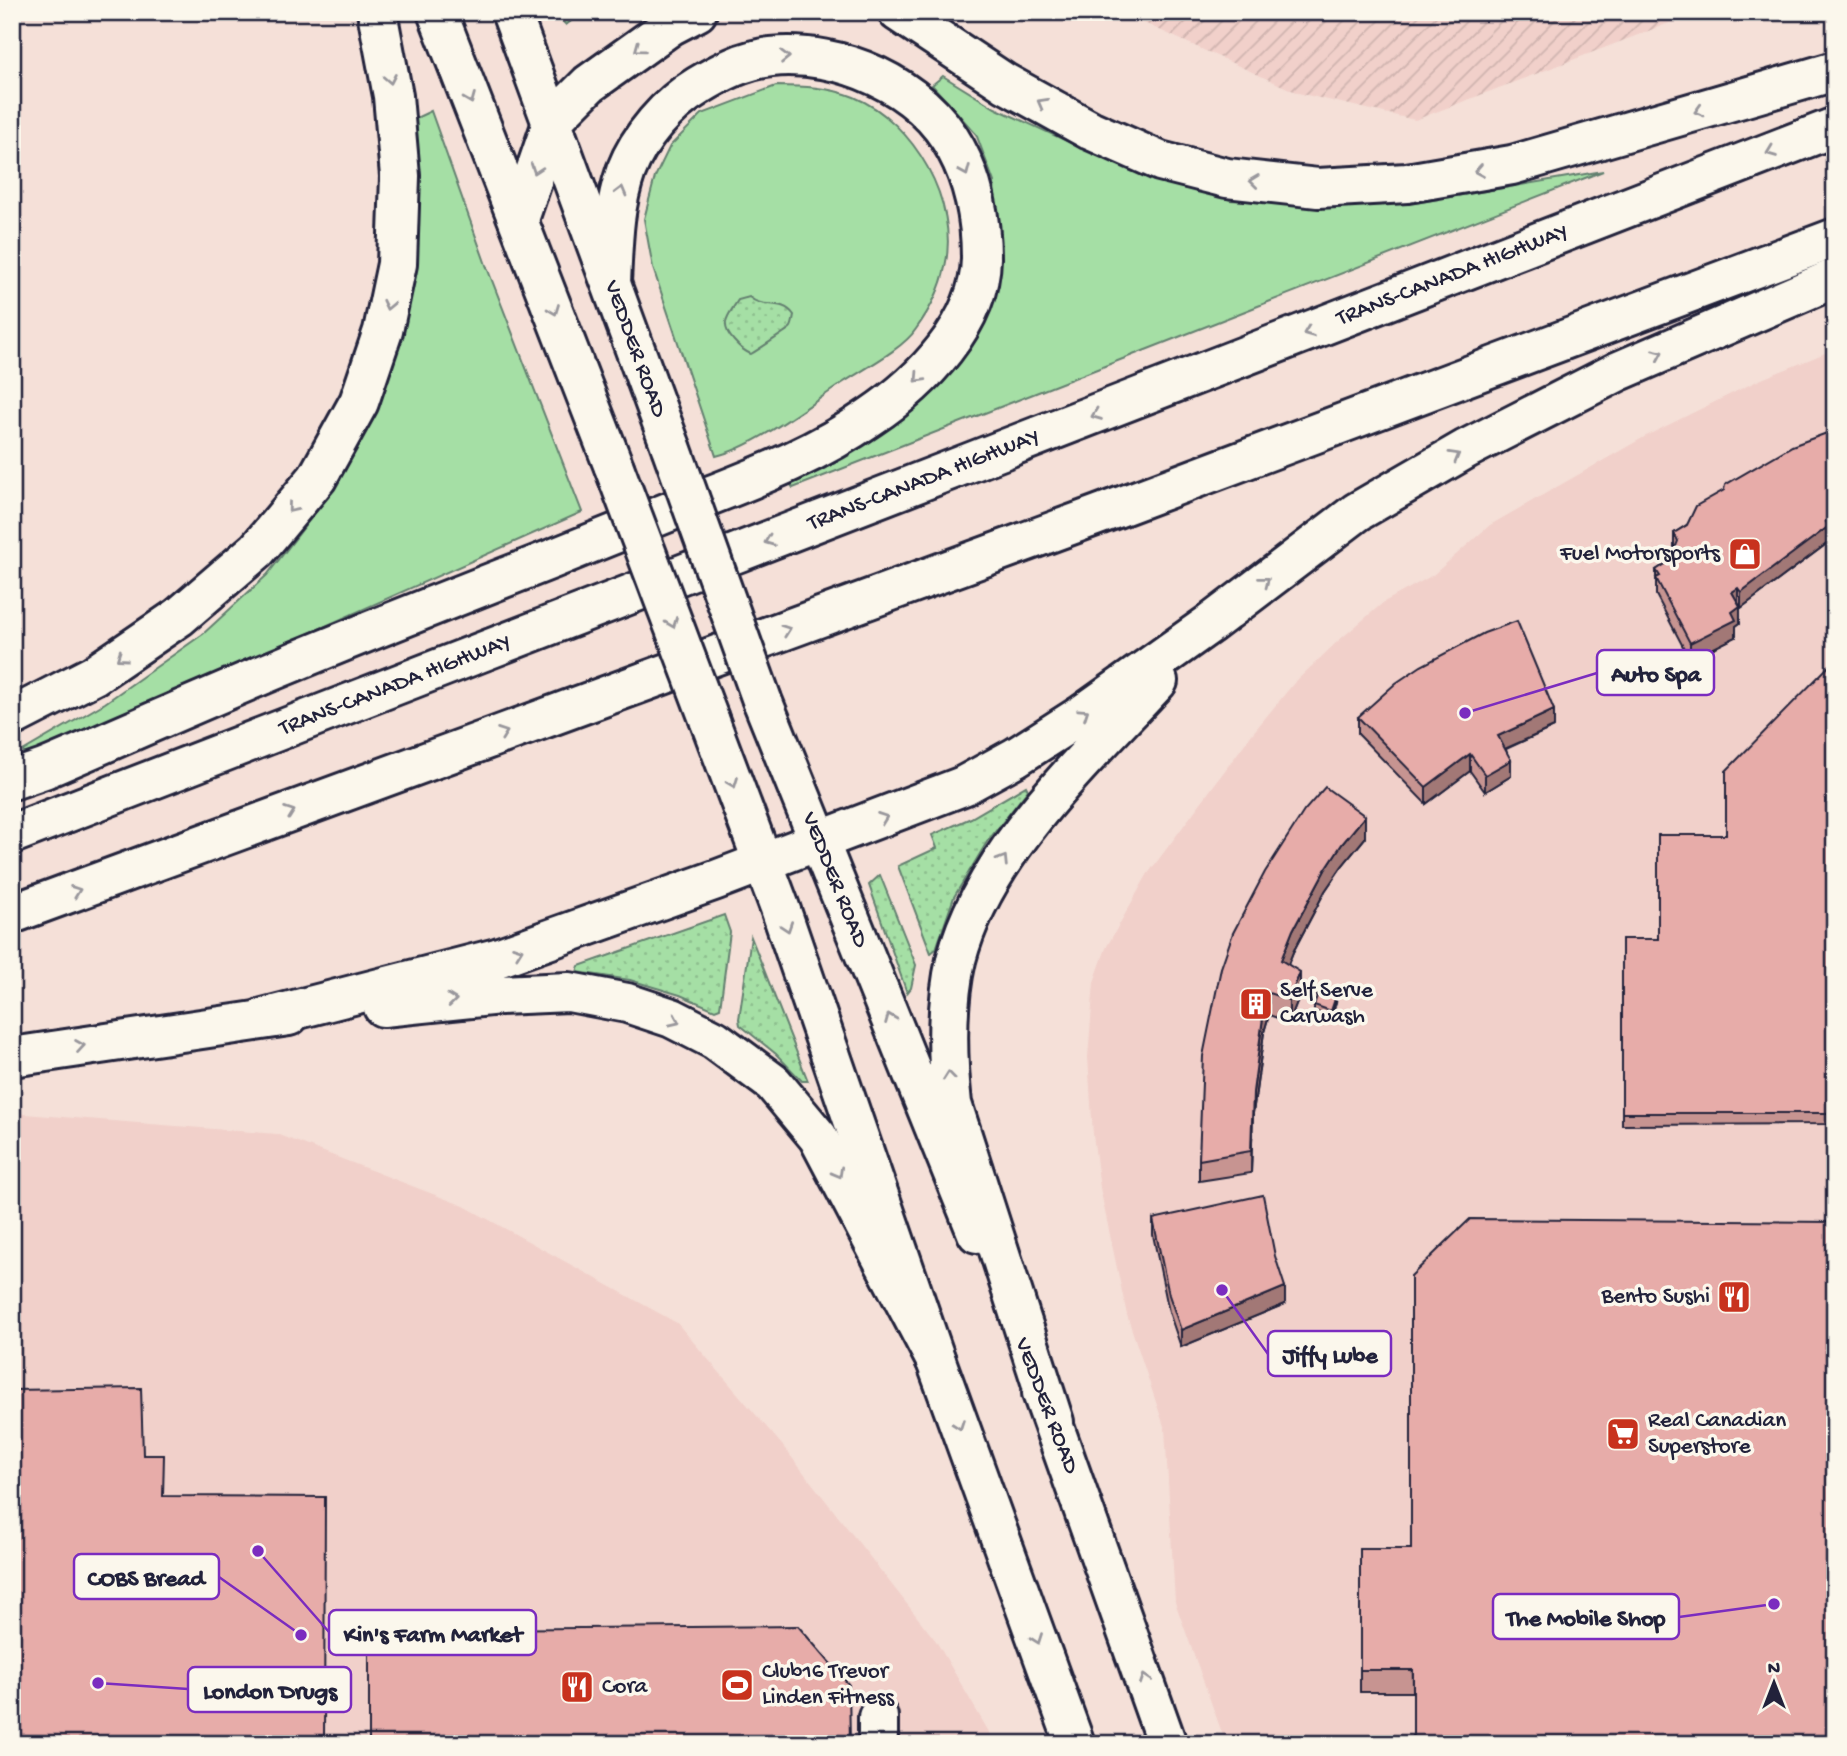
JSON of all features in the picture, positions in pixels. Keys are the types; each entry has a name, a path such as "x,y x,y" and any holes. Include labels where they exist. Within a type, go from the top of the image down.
{"main road":[{"path":"12,717 94,675 179,617 257,550 317,478 359,401 383,331 397,264 400,176 393,96 377,12"},
{"path":"437,12 519,219 763,863 936,1361 1075,1744"},
{"name":"VEDDER ROAD","path":"511,12 553,120 762,700 1054,1422 1167,1744"},
{"path":"519,219 553,120 589,84 670,26 697,12"},
{"path":"868,12 906,18 1005,83 1090,131 1160,161 1227,178 1318,188 1407,183 1512,165 1835,71"},
{"path":"12,780 44,769 285,665 740,484 828,444 870,418 909,388 945,350 973,302 981,255 981,234 972,188 955,146 930,115 902,89 870,73 811,57 769,58 726,69 682,95 649,131 627,168 613,220 611,283"},
{"name":"TRANS-CANADA HIGHWAY","path":"12,834 1835,127"},
{"path":"12,914 1111,510 1835,238"},
{"path":"263,1018 497,958 763,863 963,786 1016,757 1083,714 1211,623 1357,512 1466,449 1619,371 1835,278"},
{"path":"1054,1422 952,1104 947,1058 949,1013 956,960 976,906 1012,847 1039,811 1211,623"},
{"path":"12,1057 263,1018 500,995 569,992 626,1003 683,1024 715,1041 773,1083 818,1137 936,1361"}],"shaded area":[{"path":"1120,12 1698,12 1415,120 1298,93"},
{"path":"1835,349 1835,1744 1226,1744 1175,1602 1165,1429 1127,1315 1100,1188 1093,1135 1088,1057 1094,982 1106,948 1147,875 1252,734 1294,683 1384,602 1433,575 1490,525 1646,436 1757,381"},
{"path":"12,1113 277,1134 464,1206 677,1323 782,1445 936,1641 996,1744 12,1744"}],"green space":[{"path":"553,12 583,12 566,25"},
{"path":"943,76 995,108 1084,149 1230,200 1318,205 1415,203 1603,171 793,488 790,483 878,433 922,401 958,359 997,232 994,182 976,134 932,85"},
{"path":"776,86 816,88 845,94 876,109 896,125 928,167 939,192 946,217 948,242 945,267 930,307 903,343 764,435 716,456 653,268 644,219 655,177 670,146 702,114"},
{"path":"431,111 486,265 582,512 26,759 23,751 105,703 203,634 267,575 335,487 380,400 403,333 414,264 412,120"},
{"path":"749,297 761,303 784,307 794,315 791,327 751,354 734,341 726,327 728,317 738,300"},
{"path":"1026,786 1028,790 987,842 954,897 936,949 931,953 898,866 937,848 932,835 971,818"},
{"path":"880,875 916,965 911,988 907,993 869,885"},
{"path":"724,915 730,932 720,1008 715,1010 680,995 630,980 577,972 579,966"},
{"path":"751,937 808,1081 802,1081 776,1054 740,1025"}],"building":[{"name":"Fuel Motorsports","path":"1835,430 1835,515 1826,522 1829,526 1741,592 1738,588 1732,592 1740,606 1732,612 1736,620 1690,643 1656,578 1660,576 1656,570 1670,561 1678,541 1674,533 1687,525 1696,506 1724,490 1725,485 1792,446"},
{"path":"1517,621 1554,710 1498,736 1511,760 1485,775 1470,754 1426,787 1358,717 1396,683 1421,666 1484,633"},
{"path":"1830,665 1835,665 1835,1113 1622,1113 1622,939 1658,939 1658,835 1726,835 1726,771"},
{"name":"Self Serve Carwash","path":"1325,787 1365,816 1325,870 1293,930 1281,960 1300,972 1289,1000 1269,993 1264,1010 1253,1092 1251,1151 1199,1160 1203,1056 1221,968 1233,933 1265,872 1304,811"},
{"path":"1319,990 1336,996 1331,1011 1314,1005"},
{"path":"1263,1195 1275,1256 1285,1287 1181,1330 1169,1295 1153,1219"},
{"name":"Real Canadian Superstore","path":"1470,1219 1835,1222 1835,1744 1413,1744 1413,1670 1360,1670 1360,1549 1411,1549 1411,1276"},
{"path":"141,1388 143,1455 164,1455 163,1496 325,1497 324,1744 12,1744 12,1390"},
{"path":"798,1626 849,1685 850,1744 369,1744 369,1630"}],"place":[{"name":"Fuel Motorsports","path":"1745,554"},
{"name":"Auto Spa","path":"1465,713"},
{"name":"Self Serve Carwash","path":"1256,1004"},
{"name":"Jiffy Lube","path":"1222,1290"},
{"name":"Bento Sushi","path":"1734,1297"},
{"name":"Real Canadian Superstore","path":"1623,1434"},
{"name":"Kin's Farm Market","path":"258,1551"},
{"name":"The Mobile Shop","path":"1774,1604"},
{"name":"COBS Bread","path":"301,1635"},
{"name":"London Drugs","path":"98,1683"},
{"name":"Club16 Trevor Linden Fitness","path":"737,1685"},
{"name":"Cora","path":"577,1687"}]}
